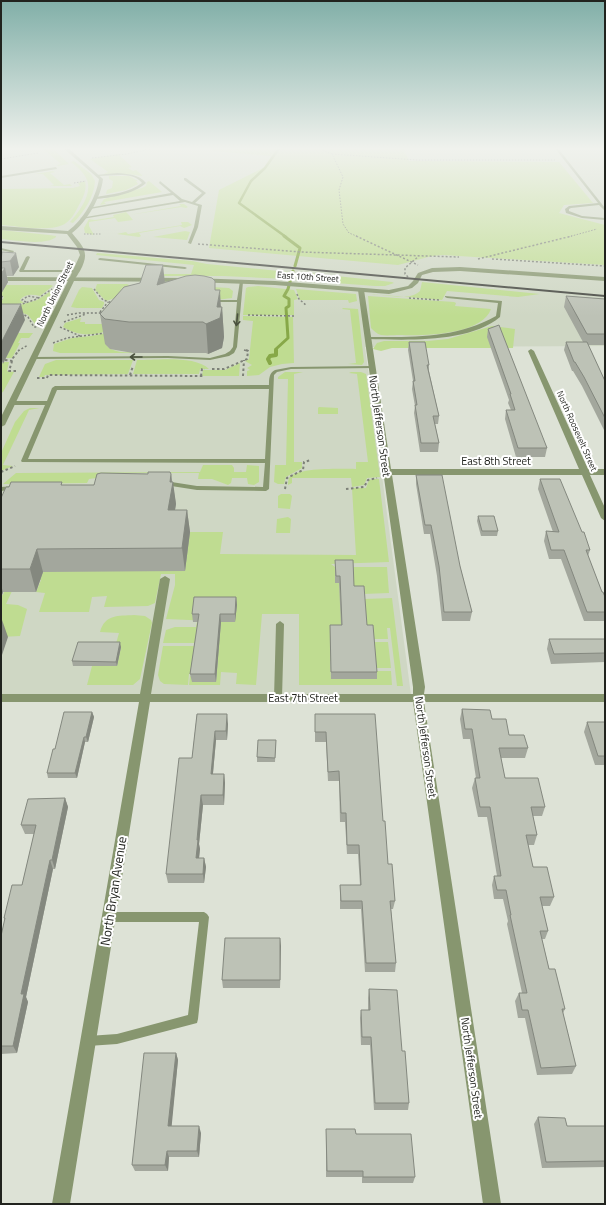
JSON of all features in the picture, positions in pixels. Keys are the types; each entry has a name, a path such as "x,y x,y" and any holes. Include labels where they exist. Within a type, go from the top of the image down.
{"street":[{"path":"1,228 69,233 93,203"},
{"name":"North Union Street","path":"1,424 84,256 83,250 69,233"},
{"name":"East 10th Street","path":"1,279 143,278 292,284 389,292 402,290 414,285 418,276 423,272 446,269 605,279"},
{"name":"North Jefferson Street","path":"361,290 419,687 418,698 492,1204"},
{"name":"North Roosevelt Street","path":"531,351 605,518"},
{"name":"East 8th Street","path":"387,475 605,472"},
{"name":"North Bryan Avenue","path":"61,1204 165,579"},
{"name":"East 7th Street","path":"1,698 605,698"}],"lane":[{"path":"90,208 119,203"},
{"path":"82,218 171,203"},
{"path":"190,243 196,227 200,206 193,203"},
{"path":"605,210 601,204 570,207 567,209 568,212 582,217 605,218"},
{"path":"1,249 12,252 1,267"},
{"path":"28,256 20,271 76,271"},
{"path":"100,259 184,268"},
{"path":"145,270 147,264"},
{"path":"33,358 168,357 210,360 219,358 232,352 235,347 241,282"},
{"path":"368,338 441,336 470,330 498,317 500,302 447,297"},
{"path":"204,301 239,301"},
{"path":"159,483 197,488 266,489 272,374 281,369 372,367"},
{"path":"268,461 24,462 55,388 271,387"},
{"path":"11,404 49,404"},
{"path":"1,489 24,488"},
{"path":"278,698 280,624"},
{"path":"88,1041 117,1039 193,1019 204,917 109,917"}],"path":[{"path":"341,203 344,228 349,233 421,266"},
{"path":"476,260 556,241 598,228"},
{"path":"84,234 102,234"},
{"path":"190,243 301,252"},
{"path":"408,277 404,271 411,262 419,256"},
{"path":"13,306 40,298 56,286"},
{"path":"94,288 98,296 108,302 118,304"},
{"path":"297,294 299,300 306,306"},
{"path":"1,296 3,297 1,300"},
{"path":"27,303 22,301 23,298 33,296 40,298"},
{"path":"100,313 108,302 113,300"},
{"path":"19,313 28,317 34,327 38,327"},
{"path":"66,316 88,313 107,313"},
{"path":"62,323 88,313"},
{"path":"238,315 294,316"},
{"path":"60,327 80,336"},
{"path":"53,344 67,338 109,332"},
{"path":"9,371 19,349 29,344"},
{"path":"4,360 13,361"},
{"path":"243,376 244,360"},
{"path":"38,378 47,378 48,375 209,376"},
{"path":"236,376 250,376"},
{"path":"285,489 287,478 303,470 304,462 311,460"},
{"path":"1,472 24,462"},
{"path":"346,490 364,487 371,478 387,475"}],"shaded area":[{"path":"1,203 605,203 605,346 365,347 411,695 1,694"}],"green space":[{"path":"1,203 80,203 74,215 66,223 60,226 44,228 1,225"},
{"path":"84,203 88,203 73,223 70,222 78,212"},
{"path":"217,203 590,203 564,205 559,213 605,225 605,265 443,255 432,256 398,265 209,248"},
{"path":"179,204 184,204 188,207 181,207 129,215 181,206"},
{"path":"126,212 133,220 118,222 115,218 89,222 89,226 94,235 85,233 84,228 89,219 95,220 114,217 113,215"},
{"path":"181,222 188,222 192,225 184,228 180,226 139,233 141,236 139,237 117,234 126,232 128,234 182,225"},
{"path":"1,230 56,237 51,240 38,242 1,239"},
{"path":"185,231 190,232 187,240 153,237"},
{"path":"97,253 192,261 207,264 289,272 288,279 223,276 154,276 154,274 191,274 194,265 96,255"},
{"path":"299,272 394,283 385,286 375,286 296,280"},
{"path":"422,282 540,294 518,297 447,291 442,300 404,297 420,291"},
{"path":"97,284 127,284 131,286 130,288 122,288 118,297 106,301 95,290"},
{"path":"1,285 53,286 40,296 32,295 22,298 20,300 24,303 1,306 1,302 4,297 1,295"},
{"path":"192,286 229,288 233,291 232,298 216,300"},
{"path":"258,286 294,290 298,299 294,300 294,315 243,315 246,288"},
{"path":"82,287 92,288 99,300 104,302 102,308 71,307"},
{"path":"54,289 36,325 28,315 10,308 37,300"},
{"path":"296,289 356,294 357,301 349,303 348,300 300,300"},
{"path":"368,296 454,302 456,303 455,306 491,309 485,318 464,329 423,335 380,335 371,328"},
{"path":"342,309 358,309 364,362 362,365 348,364 356,363 350,310"},
{"path":"243,316 293,317 294,363 270,367 259,375 247,376 247,371 250,370 247,368 252,365 245,361 249,359 253,321 243,320"},
{"path":"81,318 80,322 85,322 85,324 129,324 96,334 80,334 63,327 65,323"},
{"path":"492,326 515,329 513,348 392,348 381,351 373,349 377,343 384,341 428,341 448,339"},
{"path":"112,332 107,346 110,349 139,353 60,353 53,351 54,344 72,338"},
{"path":"18,333 33,333 29,338 21,338 12,358 6,358"},
{"path":"56,360 133,360 128,374 45,375 44,377 39,377 45,364"},
{"path":"137,360 185,360 203,365 209,369 200,369 199,374 133,374"},
{"path":"4,362 9,362 7,371 14,372 1,393 1,364"},
{"path":"240,363 239,376 202,376 203,370 225,370"},
{"path":"285,372 303,372 294,374 294,462 302,462 302,468 286,477 284,484 278,484 274,482 275,465 286,465 288,379 278,379 278,377"},
{"path":"361,372 366,374 380,477 367,478 364,485 352,487 351,478 292,478 292,483 288,485 289,478 294,474 321,469 356,469 356,462 368,462 357,374 349,373"},
{"path":"319,407 338,408 338,414 318,414"},
{"path":"30,408 40,408 29,410 3,465 13,466 1,471 1,453 15,422 24,411"},
{"path":"203,465 232,465 234,472 246,472 247,465 259,466 259,482 254,485 248,484 247,478 232,478 231,483 228,485 212,479 198,479 199,473 133,473 89,479 87,483 3,484 16,473 200,472"},
{"path":"379,479 389,562 331,564 335,567 336,583 352,567 387,567 389,593 363,594 364,599 392,598 403,686 397,686 390,628 387,628 388,639 373,639 373,642 388,642 391,668 376,668 330,661 331,679 376,679 376,671 391,671 392,685 299,685 299,614 262,614 256,685 236,684 237,673 221,672 220,685 189,685 190,676 216,682 218,659 193,674 189,674 188,685 164,684 160,681 158,675 163,646 197,646 197,643 163,643 166,630 175,627 196,627 197,622 235,622 166,619 175,585 175,574 161,574 155,603 148,606 104,607 107,596 92,597 89,612 39,612 45,593 36,592 41,580 22,580 18,592 12,591 6,604 18,605 27,609 20,636 1,637 1,595 3,595 8,580 190,532 223,532 220,554 356,555 352,488 366,488 369,480"},
{"path":"281,494 290,494 292,496 290,509 278,508 278,496"},
{"path":"288,517 291,519 290,533 276,533 277,519"},
{"path":"134,615 145,616 151,620 152,623 140,679 133,685 87,685 92,666 117,666 121,647 115,647 119,633 100,632 102,626 113,617"}],"building":[{"path":"2,252 16,253 10,261 1,262"},
{"path":"146,265 163,265 157,285 186,276 195,275 212,278 215,281 215,290 220,290 217,307 222,307 220,318 206,324 203,322 129,322 105,319 100,314 124,287 140,283"},
{"path":"1,268 5,268 1,274"},
{"path":"566,296 605,299 605,334 587,334"},
{"path":"1,304 21,304 1,343"},
{"path":"499,325 547,448 518,448 506,410 515,410 511,394 488,329"},
{"path":"409,342 425,342 429,365 427,365 439,416 433,416 439,443 421,443 415,405 417,405 413,381 415,381"},
{"path":"566,342 587,342 605,381 605,418 584,377 574,362"},
{"path":"148,472 170,472 171,474 170,482 173,482 168,510 187,510 182,548 37,549 30,569 1,569 1,498 6,487 9,487 11,482 62,482 61,485 94,485 97,474 101,473 148,474"},
{"path":"416,475 442,475 460,566 472,612 444,612 439,566 431,525 425,525"},
{"path":"540,479 560,479 582,532 584,532 590,550 586,550 605,597 605,612 587,612 564,550 551,550 546,531 559,532"},
{"path":"478,516 494,516 498,531 482,531"},
{"path":"335,560 353,560 354,586 364,586 367,625 373,625 377,672 331,672 330,625 342,625 340,576 336,576"},
{"path":"194,597 236,597 235,614 220,614 215,674 190,674 199,614 192,614"},
{"path":"549,639 605,639 605,653 554,654"},
{"path":"78,642 120,642 116,662 72,661"},
{"path":"462,709 490,710 492,719 506,719 509,735 524,735 528,748 499,748 505,778 538,778 545,807 531,807 537,835 526,835 533,867 547,867 554,897 540,897 548,931 540,931 549,969 555,969 565,1009 562,1009 576,1066 541,1068 528,1010 522,1010 519,993 527,993 506,890 497,890 494,876 501,876 490,807 480,807 475,778 480,778 472,729 465,729"},
{"path":"64,712 92,712 75,773 47,773 53,749 55,749"},
{"path":"197,714 227,714 226,731 215,731 211,774 224,774 223,795 201,795 196,858 204,858 203,874 166,874 179,758 192,758"},
{"path":"315,714 375,714 383,821 385,821 388,864 392,864 395,901 390,901 396,963 366,963 362,901 341,901 340,885 361,885 359,845 347,845 346,813 341,813 339,771 328,772 326,732 315,732"},
{"path":"587,722 605,722 605,756 598,756"},
{"path":"258,740 276,740 275,758 257,757"},
{"path":"65,798 21,994 24,994 13,1046 1,1046 1,936 12,885 22,885 36,825 21,825 28,799"},
{"path":"225,938 280,938 280,980 222,980"},
{"path":"369,989 397,990 402,1051 405,1051 409,1103 375,1103 371,1037 362,1037 361,1010 370,1010"},
{"path":"144,1053 176,1053 168,1126 199,1126 197,1151 167,1151 165,1165 132,1165"},
{"path":"538,1117 565,1118 567,1126 605,1126 605,1161 546,1162"},
{"path":"326,1129 355,1129 356,1134 411,1134 415,1177 363,1177 363,1171 327,1171"}],"waterway":[{"path":"239,203 286,237"},
{"path":"284,236 300,248 295,266"},
{"path":"270,363 268,359 270,356 276,355 276,349 288,338 286,308 289,306 289,299 284,296 288,289 293,271"}],"railway":[{"path":"1,242 605,296"}]}
